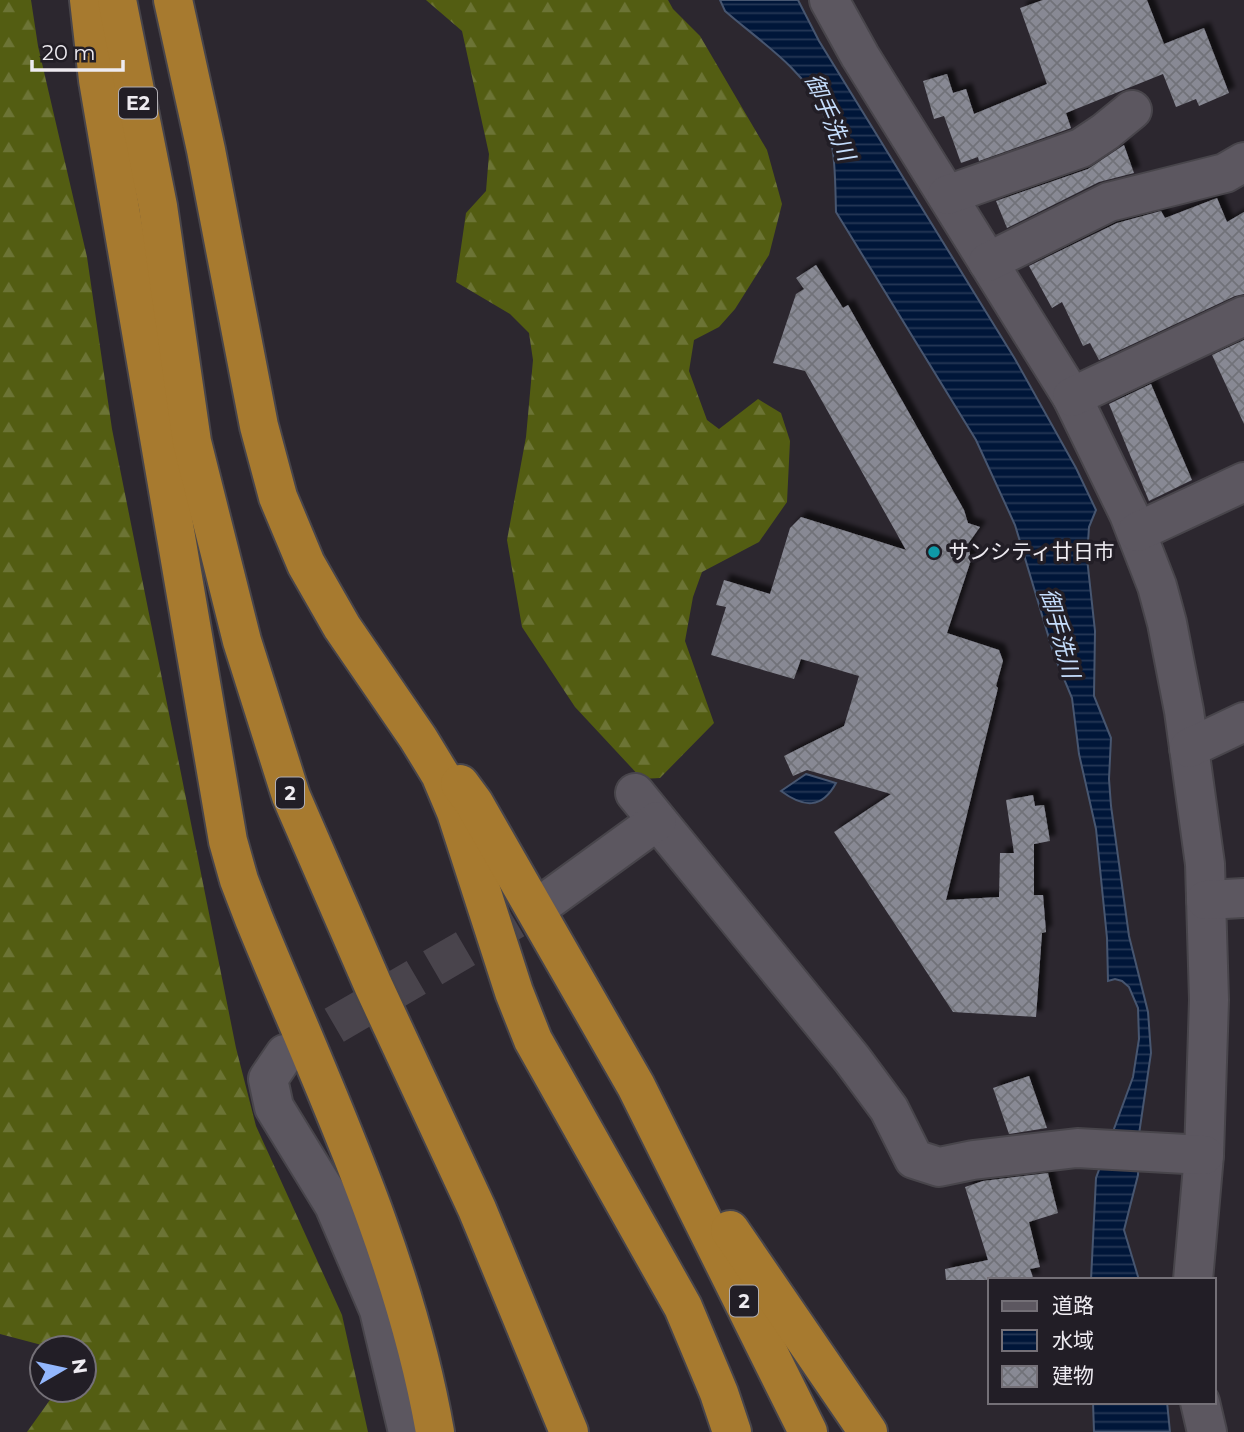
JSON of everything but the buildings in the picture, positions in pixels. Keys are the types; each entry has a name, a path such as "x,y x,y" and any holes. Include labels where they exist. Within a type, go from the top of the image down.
{"highway":[{"path":"89,0 98,80 220,801 239,880 390,1257 412,1330 435,1432"},
{"name":"E2","path":"117,0 158,206"},
{"name":"2","path":"173,0 217,204 259,426 278,497 306,564 342,626 418,738 474,803 614,1047 679,1169 808,1432"},
{"name":"2","path":"158,206 192,442 242,641 291,796 373,985 477,1209 569,1432"},
{"path":"180,560 192,442"},
{"path":"418,738 440,774 456,812 514,992 533,1040 682,1307 719,1393 732,1432"},
{"path":"679,1169 732,1233 868,1432"},
{"path":"532,1345 560,1432"}],"street":[{"path":"831,1 855,47 1072,397 1137,532 1157,586 1167,623 1189,748 1205,864 1209,1000 1194,1154 1194,1278"},
{"path":"947,195 1081,148 1132,110"},
{"path":"988,262 1109,202 1225,173 1244,162"},
{"path":"1072,397 1244,316"},
{"path":"1137,532 1244,482"},
{"path":"1189,748 1244,722"},
{"path":"547,901 646,807 852,1059 889,1110 914,1159 939,1167 973,1160 1077,1148 1194,1154"},
{"path":"1206,900 1244,898"},
{"path":"285,1054 268,1079 274,1107 334,1205 379,1310 408,1432"},
{"path":"1200,1404 1207,1432"}],"green space":[{"path":"0,0 31,0 38,46 87,257 112,429 236,1048 256,1126 342,1315 368,1432 27,1432 47,1404 98,1404 98,1334 28,1334 28,1341 0,1334"},
{"path":"426,0 668,0 673,9 700,36 767,150 782,204 769,255 735,309 719,327 694,340 689,371 707,420 719,429 758,399 781,413 790,441 787,502 759,542 702,572 693,597 685,641 714,723 660,778 642,779 575,707 522,627 507,540 526,437 533,360 529,333 510,314 456,282 466,213 486,191 489,154 462,31"}],"water":[{"name":"御手洗川","path":"720,0 798,0 819,41 1015,359 1076,468 1096,510 1089,527 1087,558 1095,631 1094,696 1111,738 1111,806 1129,936 1148,1012 1151,1053 1139,1134 1138,1175 1124,1230 1138,1278 1091,1278 1096,1178 1133,1077 1139,1039 1138,1008 1129,987 1115,979 1108,981 1107,938 1096,829 1079,754 1072,698 1054,655 1015,525 976,440 836,212 832,147 822,110 804,81 792,68 725,11"},
{"path":"806,774 836,783 825,798 812,803 797,801 781,791"},
{"path":"1093,1404 1167,1404 1170,1432 1094,1432"}],"tunnel":[{"path":"285,1054 547,901"}],"place":[{"name":"サンシティ廿日市","path":"934,552"}]}
